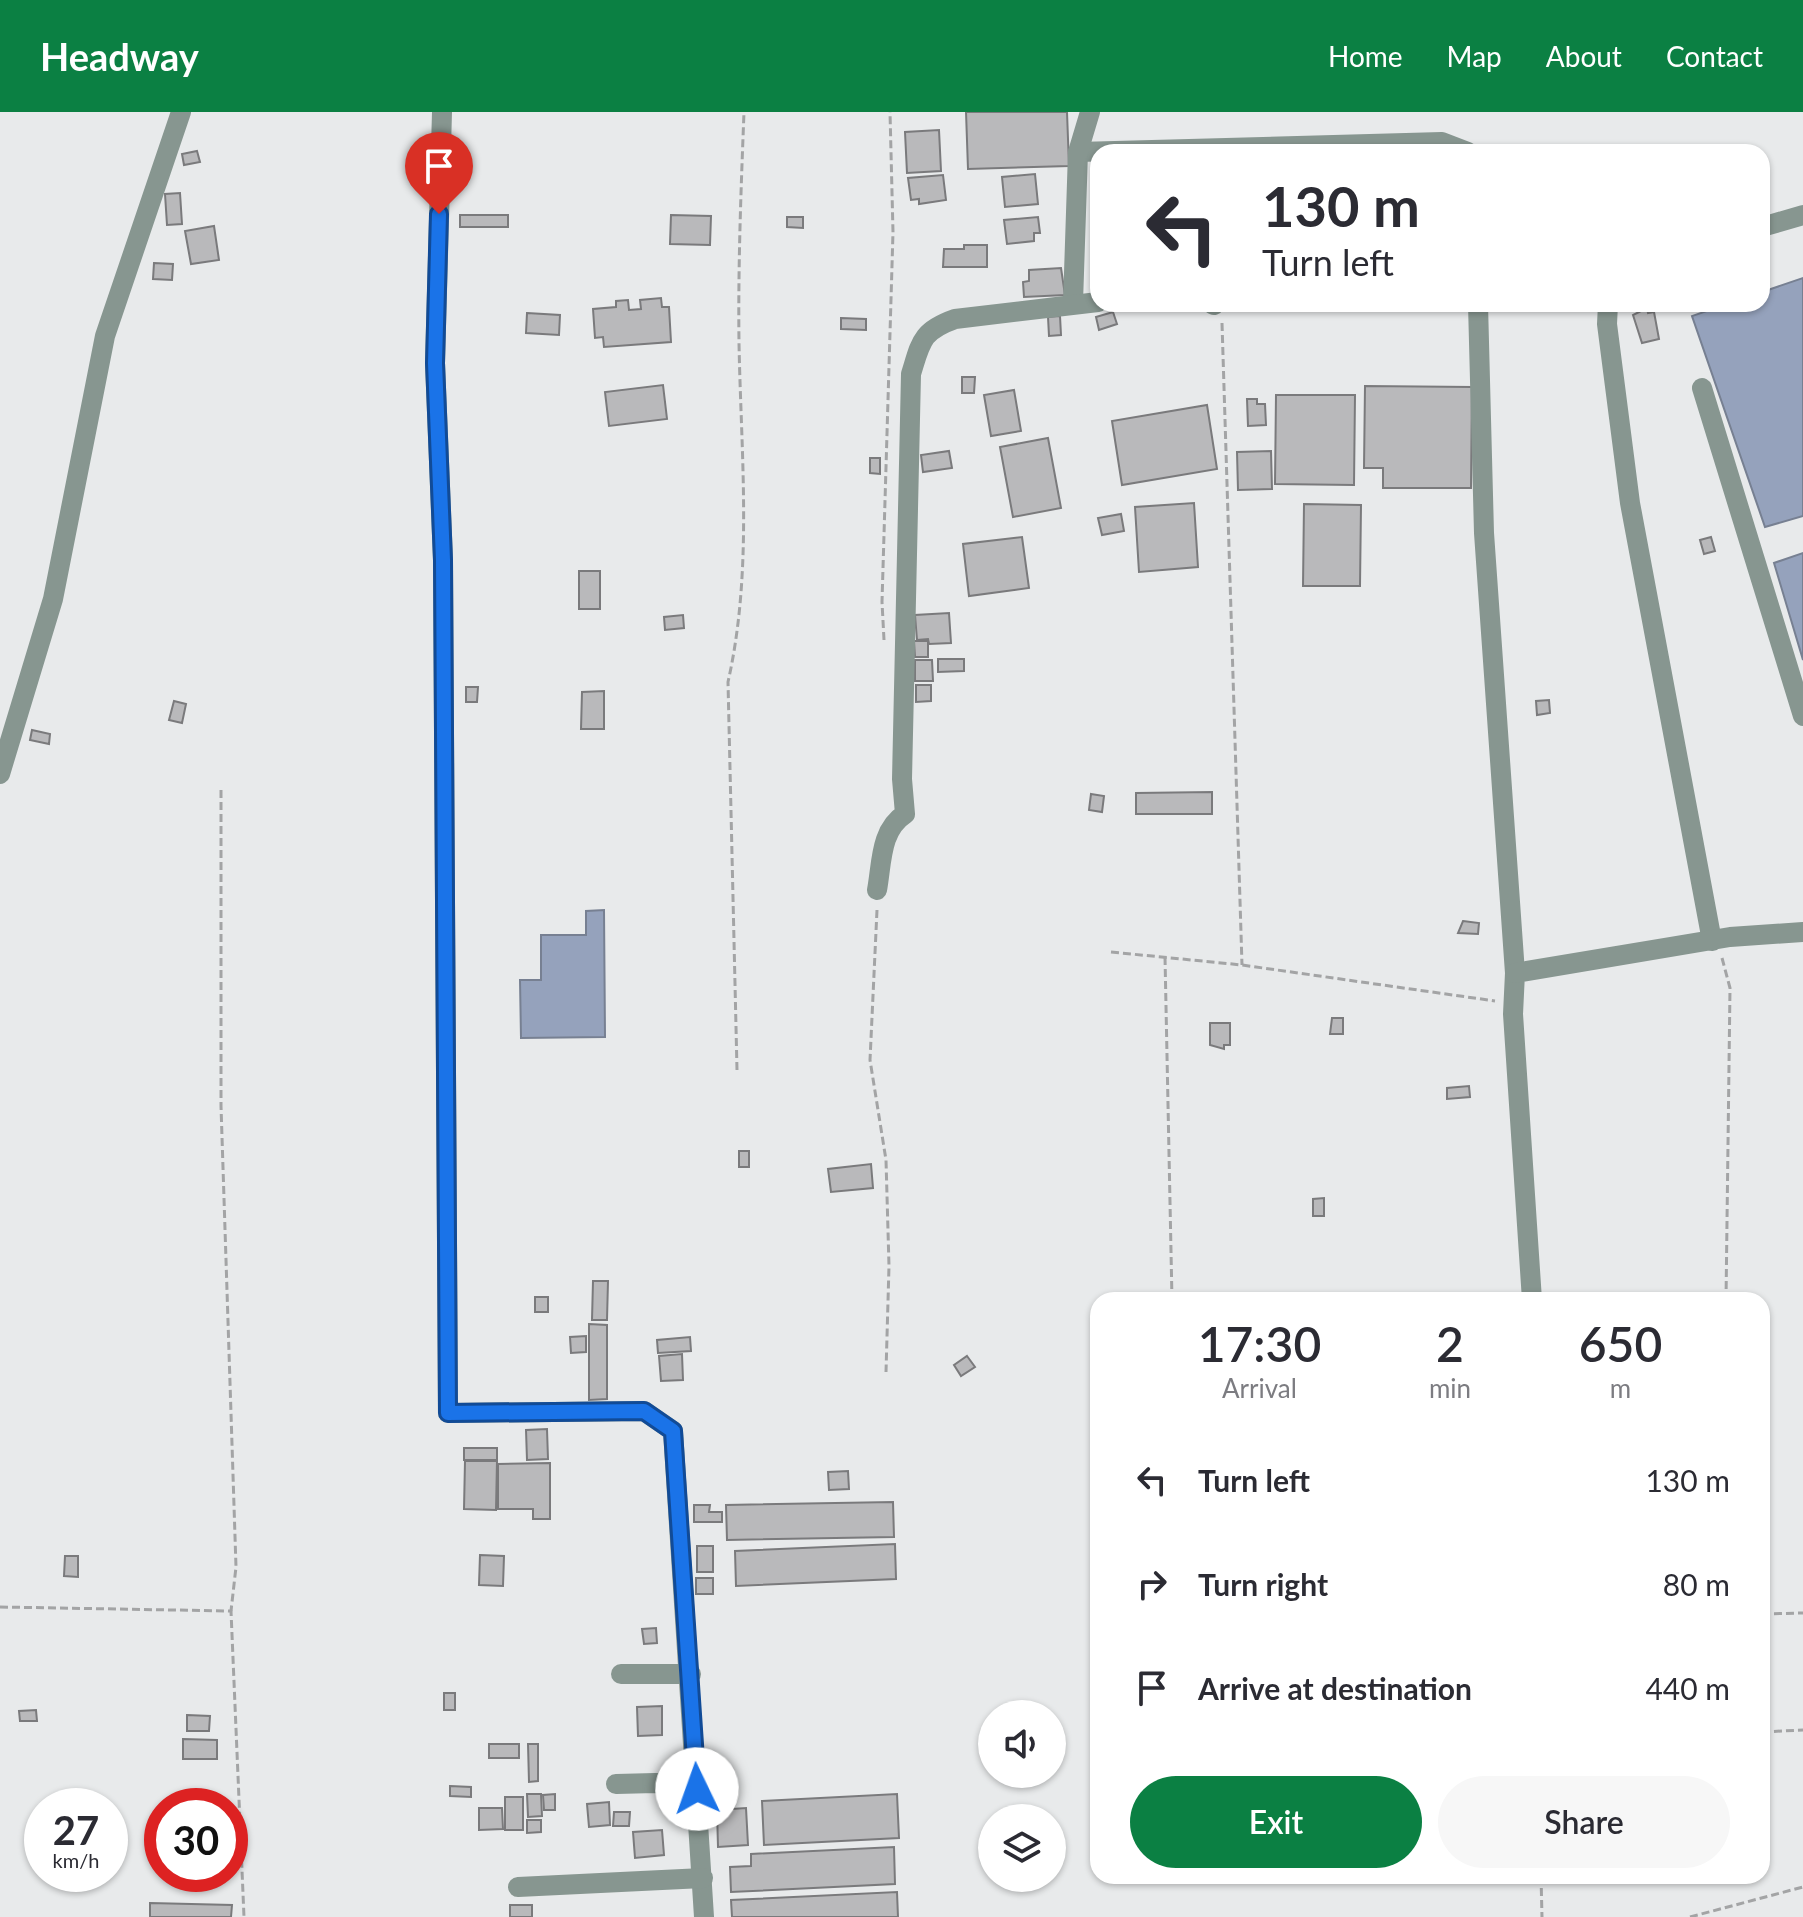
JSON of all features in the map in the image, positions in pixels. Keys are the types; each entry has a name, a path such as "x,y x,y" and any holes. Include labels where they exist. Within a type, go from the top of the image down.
{"street":[{"path":"0,774 53,599 105,336 181,112"},
{"path":"442,112 435,363 443,560 448,1413 644,1411 673,1431 691,1674 704,1917"},
{"path":"1073,303 1078,152 1090,112"},
{"path":"1369,144 1451,144"},
{"path":"1078,152 1090,152"},
{"path":"1770,225 1803,215"},
{"path":"877,890 886,837 893,822 905,814 902,779 911,374 924,335 936,326 955,319 1090,302"},
{"path":"1478,312 1484,533 1515,973 1514,1001 1532,1292"},
{"path":"1608,312 1630,503 1712,941"},
{"path":"1702,388 1803,716"},
{"path":"1515,973 1712,941 1803,932"},
{"path":"621,1674 691,1674"},
{"path":"616,1784 655,1783 697,1789"},
{"path":"518,1887 703,1878"}],"path":[{"path":"737,1070 728,682 741,626 743,399 739,346 744,112"},
{"path":"885,648 882,586 893,232 890,112"},
{"path":"1216,312 1223,328 1224,345 1226,522 1242,965"},
{"path":"221,790 221,1106 236,1567 231,1611 244,1917"},
{"path":"877,890 870,1060 886,1160 889,1266 886,1372"},
{"path":"1712,941 1723,960 1730,988 1726,1292"},
{"path":"1111,952 1242,965 1514,1001"},
{"path":"1165,957 1172,1292"},
{"path":"0,1607 231,1611"},
{"path":"1770,1614 1803,1613"},
{"path":"1770,1732 1803,1730"},
{"path":"1541,1884 1542,1917"},
{"path":"1690,1917 1803,1887"}],"water":[{"path":"1803,278 1803,516 1765,527 1692,316 1704,312 1770,312 1770,289"},
{"path":"1803,553 1803,660 1774,563"},
{"path":"604,910 605,1037 521,1038 520,980 541,980 541,935 586,935 586,911"}],"building":[{"path":"966,112 1067,112 1069,166 968,169"},
{"path":"939,130 941,171 907,173 905,132"},
{"path":"197,151 200,162 184,165 182,154"},
{"path":"1035,174 1038,204 1005,207 1002,177"},
{"path":"943,175 946,200 919,204 919,199 911,200 908,178"},
{"path":"180,193 182,224 167,225 165,194"},
{"path":"460,215 508,215 508,227 460,227"},
{"path":"671,215 711,216 710,245 670,244"},
{"path":"787,217 803,217 803,228 787,227"},
{"path":"1038,217 1040,233 1034,233 1034,241 1007,244 1004,220"},
{"path":"214,226 219,260 191,264 185,231"},
{"path":"964,245 987,245 987,267 943,267 944,249 964,249"},
{"path":"154,263 173,264 172,280 153,279"},
{"path":"1061,268 1065,295 1024,297 1023,282 1029,281 1029,270"},
{"path":"661,298 662,307 669,307 671,342 604,347 603,337 595,338 593,309 616,307 616,301 628,300 629,310 641,309 640,300"},
{"path":"1113,312 1117,324 1099,330 1096,317"},
{"path":"1654,312 1659,339 1642,343 1633,315"},
{"path":"527,313 560,315 559,335 526,333"},
{"path":"1060,316 1061,335 1049,336 1048,317"},
{"path":"841,318 866,319 866,330 841,329"},
{"path":"962,377 975,377 974,393 962,393"},
{"path":"663,385 667,419 609,426 605,392"},
{"path":"1365,386 1472,387 1471,488 1383,488 1383,468 1364,468"},
{"path":"1014,390 1021,431 991,436 984,395"},
{"path":"1276,395 1355,395 1354,485 1275,484"},
{"path":"1247,399 1257,399 1257,404 1265,404 1266,425 1248,426"},
{"path":"1207,405 1217,469 1122,485 1112,421"},
{"path":"1048,438 1061,508 1013,517 1000,447"},
{"path":"949,451 952,468 923,472 921,455"},
{"path":"1271,451 1272,489 1238,490 1237,452"},
{"path":"870,458 880,458 880,474 870,473"},
{"path":"1194,503 1198,567 1139,572 1135,507"},
{"path":"1304,504 1361,505 1360,586 1303,586"},
{"path":"1121,514 1124,531 1102,535 1098,518"},
{"path":"1022,537 1029,588 969,596 963,544"},
{"path":"1711,537 1715,551 1704,554 1700,540"},
{"path":"579,571 600,571 600,609 579,609"},
{"path":"949,613 951,643 929,644 928,639 917,640 915,615"},
{"path":"683,615 684,628 665,630 664,617"},
{"path":"914,641 928,641 928,657 915,657"},
{"path":"938,659 964,659 964,671 938,672"},
{"path":"915,660 932,660 933,681 915,681"},
{"path":"916,685 931,685 931,701 916,702"},
{"path":"466,687 478,687 477,702 466,702"},
{"path":"604,691 604,729 581,729 582,692"},
{"path":"1549,700 1550,713 1537,715 1536,701"},
{"path":"174,701 186,704 182,723 169,720"},
{"path":"32,730 50,734 49,744 30,740"},
{"path":"1212,792 1212,814 1136,814 1136,793"},
{"path":"1091,794 1104,796 1102,812 1089,810"},
{"path":"1463,921 1479,923 1478,934 1458,933"},
{"path":"1332,1018 1343,1018 1343,1034 1330,1034"},
{"path":"1210,1023 1230,1023 1230,1045 1224,1045 1224,1049 1210,1045"},
{"path":"1469,1086 1470,1097 1447,1099 1447,1088"},
{"path":"739,1151 749,1151 749,1167 739,1167"},
{"path":"871,1164 873,1188 831,1192 828,1169"},
{"path":"1324,1198 1324,1216 1313,1216 1313,1199"},
{"path":"593,1281 608,1281 607,1320 592,1320"},
{"path":"535,1297 548,1297 548,1312 535,1312"},
{"path":"589,1324 607,1325 607,1399 589,1400"},
{"path":"586,1336 586,1352 571,1353 570,1337"},
{"path":"690,1337 691,1351 658,1353 657,1340"},
{"path":"682,1354 683,1380 661,1381 659,1356"},
{"path":"967,1356 975,1367 961,1376 954,1365"},
{"path":"547,1429 548,1459 527,1460 526,1430"},
{"path":"464,1448 497,1448 497,1460 464,1460"},
{"path":"465,1461 497,1461 496,1510 464,1509"},
{"path":"550,1463 550,1519 533,1519 533,1509 498,1509 498,1464"},
{"path":"848,1471 849,1489 829,1490 828,1472"},
{"path":"893,1502 894,1537 727,1540 726,1505"},
{"path":"694,1505 710,1505 709,1512 722,1512 722,1522 694,1522"},
{"path":"895,1544 896,1579 736,1586 735,1551"},
{"path":"697,1546 713,1546 713,1572 697,1572"},
{"path":"480,1555 504,1556 503,1586 479,1585"},
{"path":"65,1556 78,1556 78,1577 64,1576"},
{"path":"696,1578 713,1578 713,1594 696,1594"},
{"path":"656,1628 657,1643 644,1644 642,1629"},
{"path":"444,1693 455,1693 455,1710 444,1710"},
{"path":"662,1706 662,1735 638,1736 637,1707"},
{"path":"36,1710 37,1721 20,1721 19,1711"},
{"path":"187,1715 210,1716 209,1731 187,1731"},
{"path":"183,1739 217,1740 217,1759 183,1759"},
{"path":"489,1744 519,1744 519,1758 489,1758"},
{"path":"528,1744 538,1744 538,1781 529,1782"},
{"path":"450,1786 471,1787 471,1797 450,1796"},
{"path":"527,1794 541,1794 542,1816 528,1817"},
{"path":"555,1794 555,1810 544,1810 543,1795"},
{"path":"897,1794 899,1838 764,1845 762,1801"},
{"path":"505,1797 523,1797 523,1830 505,1830"},
{"path":"609,1802 610,1825 589,1827 587,1804"},
{"path":"479,1808 502,1808 503,1829 479,1830"},
{"path":"746,1808 748,1845 718,1847 717,1810"},
{"path":"614,1812 630,1812 629,1826 613,1826"},
{"path":"527,1820 541,1820 541,1832 527,1833"},
{"path":"662,1830 664,1855 635,1858 633,1832"},
{"path":"894,1847 895,1884 731,1892 730,1867 751,1866 751,1854"},
{"path":"897,1892 898,1917 732,1917 731,1900"},
{"path":"150,1903 232,1905 231,1917 150,1917"},
{"path":"510,1905 532,1905 532,1917 510,1917"}],"route":[{"path":"439,214 435,363 443,560 448,1413 644,1411 673,1431 677,1442 679,1536 697,1789"}]}
